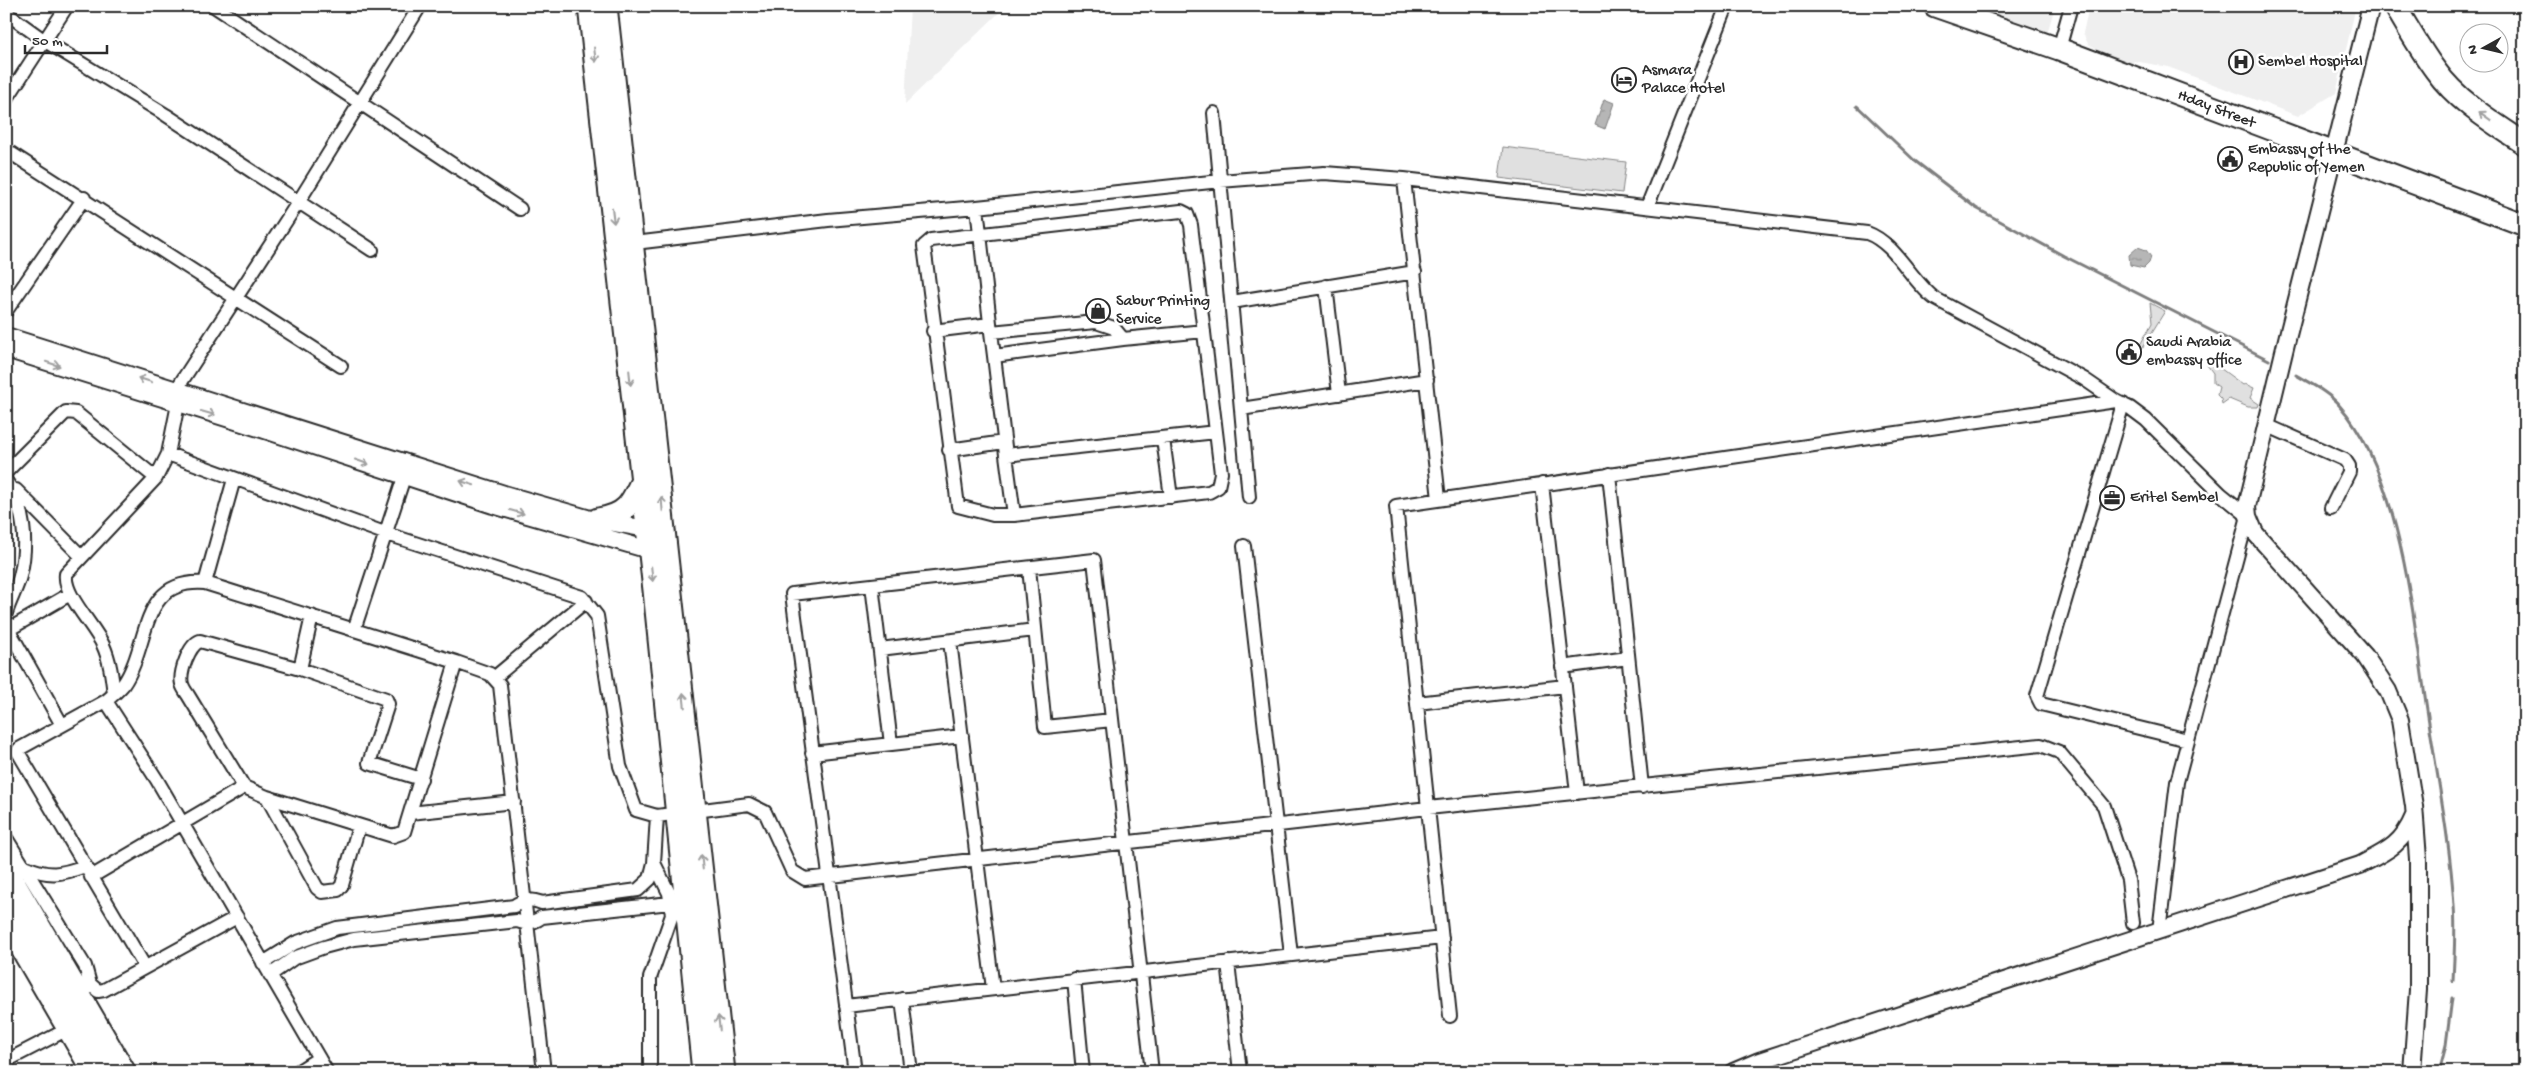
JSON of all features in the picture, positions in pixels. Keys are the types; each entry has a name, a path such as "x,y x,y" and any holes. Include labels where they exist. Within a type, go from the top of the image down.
{"main road":[{"path":"589,6 625,244 656,531 677,814 724,1072"},
{"path":"606,6 642,480 656,531 649,550 703,1072"},
{"name":"Hday Street","path":"1935,6 2059,49 2525,225"},
{"path":"2395,6 2436,72 2456,93 2481,114 2525,144"},
{"path":"598,519 619,514 627,507 642,480"},
{"path":"6,882 117,1072"},
{"path":"6,912 100,1072"}],"street":[{"path":"6,100 67,6"},
{"path":"214,6 520,209"},
{"path":"327,1072 110,697 111,670 102,643 70,594 65,580 66,574 81,556 156,478 168,454 177,397 420,6"},
{"path":"1646,207 1727,6"},
{"path":"2059,49 2071,6"},
{"path":"2159,931 2177,782 2248,516 2248,496 2371,6"},
{"path":"6,13 45,40 300,201 372,250"},
{"path":"1214,113 1249,497"},
{"path":"6,150 84,198 237,300 341,366"},
{"path":"625,244 828,220 977,207 1220,181 1332,173 1404,179 1646,207 1867,233 1876,236 1884,242 1915,281 1934,298 2084,379 2146,420 2221,494 2248,516 2255,533 2366,656 2383,682 2400,720 2414,816 2418,859 2418,962 2412,1072"},
{"path":"1404,179 1439,499"},
{"path":"6,311 84,198"},
{"path":"977,207 990,328 1014,515"},
{"path":"1185,212 1189,217 1204,331 1221,473 1218,487 1209,492 1014,515 993,515 958,506 933,331 924,246 931,240 1185,212"},
{"path":"1232,302 1414,272"},
{"path":"1326,286 1339,394"},
{"path":"933,331 1096,322 1114,328 1123,339"},
{"path":"994,356 1123,339 1204,331"},
{"path":"6,336 265,430 406,471 598,519 656,531"},
{"path":"6,349 177,397"},
{"path":"1241,409 1427,380"},
{"path":"1450,1016 1396,506 1609,474 2119,403"},
{"path":"2119,403 2037,696 2041,704 2188,740"},
{"path":"6,472 66,412 70,411 76,412 156,478"},
{"path":"2266,425 2345,460 2349,466 2349,472 2331,508"},
{"path":"1006,455 1216,432"},
{"path":"1163,439 1171,497"},
{"path":"949,450 1004,442"},
{"path":"168,454 387,534 582,597 597,616 620,766 636,810 677,814 749,804 765,812 792,871 806,879 1126,844 1428,808 2022,746 2050,747 2066,758 2104,806 2128,880 2133,923"},
{"path":"354,630 387,534 406,471"},
{"path":"406,471 493,505 649,550"},
{"path":"1609,474 1642,787"},
{"path":"205,583 234,479"},
{"path":"6,481 81,556"},
{"path":"6,481 12,489 20,511 24,546 20,575 6,613"},
{"path":"1542,484 1577,793"},
{"path":"1244,546 1291,954"},
{"path":"855,1072 792,594 1094,560 1152,1072"},
{"path":"1029,568 1045,727 1112,720"},
{"path":"145,967 18,752 19,748 110,697 122,686 131,670 156,601 169,590 182,583 205,583 456,662 495,677 500,684 544,1072"},
{"path":"872,585 891,744"},
{"path":"62,725 7,629 70,594"},
{"path":"495,677 586,601"},
{"path":"300,669 312,616"},
{"path":"880,649 1035,630"},
{"path":"421,779 368,763 388,704 386,699 300,669 200,641 193,645 182,673 182,684 244,787 267,797 358,826 393,836 400,836 404,832 421,779 456,662"},
{"path":"950,641 992,990"},
{"path":"1562,667 1628,658"},
{"path":"1417,703 1565,686"},
{"path":"812,753 962,736"},
{"path":"24,866 46,874 88,871 183,823 244,787"},
{"path":"267,797 322,892 338,890 342,885 358,826"},
{"path":"410,813 514,802"},
{"path":"263,962 295,943 337,928 514,906 524,901 533,900 542,903 638,890 650,879 654,863 677,814"},
{"path":"1734,1072 1759,1066 2360,865 2387,852 2400,841 2408,830 2414,816"},
{"path":"6,838 86,966 88,978 93,988 104,990 237,917"},
{"path":"6,860 130,1072"},
{"path":"650,1072 650,978 672,915 669,894 654,863"},
{"path":"270,974 294,958 324,946 354,939 518,921 527,923 542,917 670,903"},
{"path":"6,931 88,1072"},
{"path":"846,1006 1442,938"},
{"path":"1228,962 1240,1072"},
{"path":"1074,979 1083,1072"},
{"path":"902,999 911,1072"},
{"path":"6,1061 64,1031"},
{"path":"297,1072 320,1058"}],"shaded area":[{"path":"910,6 1006,6 905,104"},
{"path":"1955,6 2055,6 2047,34"},
{"name":"Sembel Hospital","path":"2089,6 2356,6 2336,93 2298,116 2168,67 2134,61 2132,64 2096,49 2088,44 2083,33"},
{"path":"1503,147 1626,162 1622,193 1499,178"},
{"path":"2150,303 2165,311 2133,363 2129,362 2136,346 2140,345 2152,323"},
{"path":"2209,360 2243,385 2254,388 2250,398 2259,404 2258,407 2248,407 2229,399 2222,404 2221,399 2217,395 2219,387 2213,383 2213,373 2207,365"}],"water":[{"path":"1604,99 1614,103 1605,129 1595,125"},
{"path":"2138,247 2146,250 2151,257 2149,263 2144,268 2130,265 2129,255"}],"waterway":[{"path":"1857,106 1915,161 1976,208 2064,256 2269,360"},
{"path":"2296,375 2335,400 2360,434 2376,468 2390,506 2409,588 2416,629 2449,855 2455,915 2453,981"},
{"path":"2439,1072 2446,1045 2452,998"}],"place":[{"name":"Sembel Hospital","path":"2241,62"},
{"name":"Asmara Palace Hotel","path":"1624,80"},
{"name":"Embassy of the Republic of Yemen","path":"2230,159"},
{"name":"Sabur Printing Service","path":"1098,311"},
{"name":"Saudi Arabia embassy office","path":"2129,352"},
{"name":"Eritel Sembel","path":"2112,498"}]}
